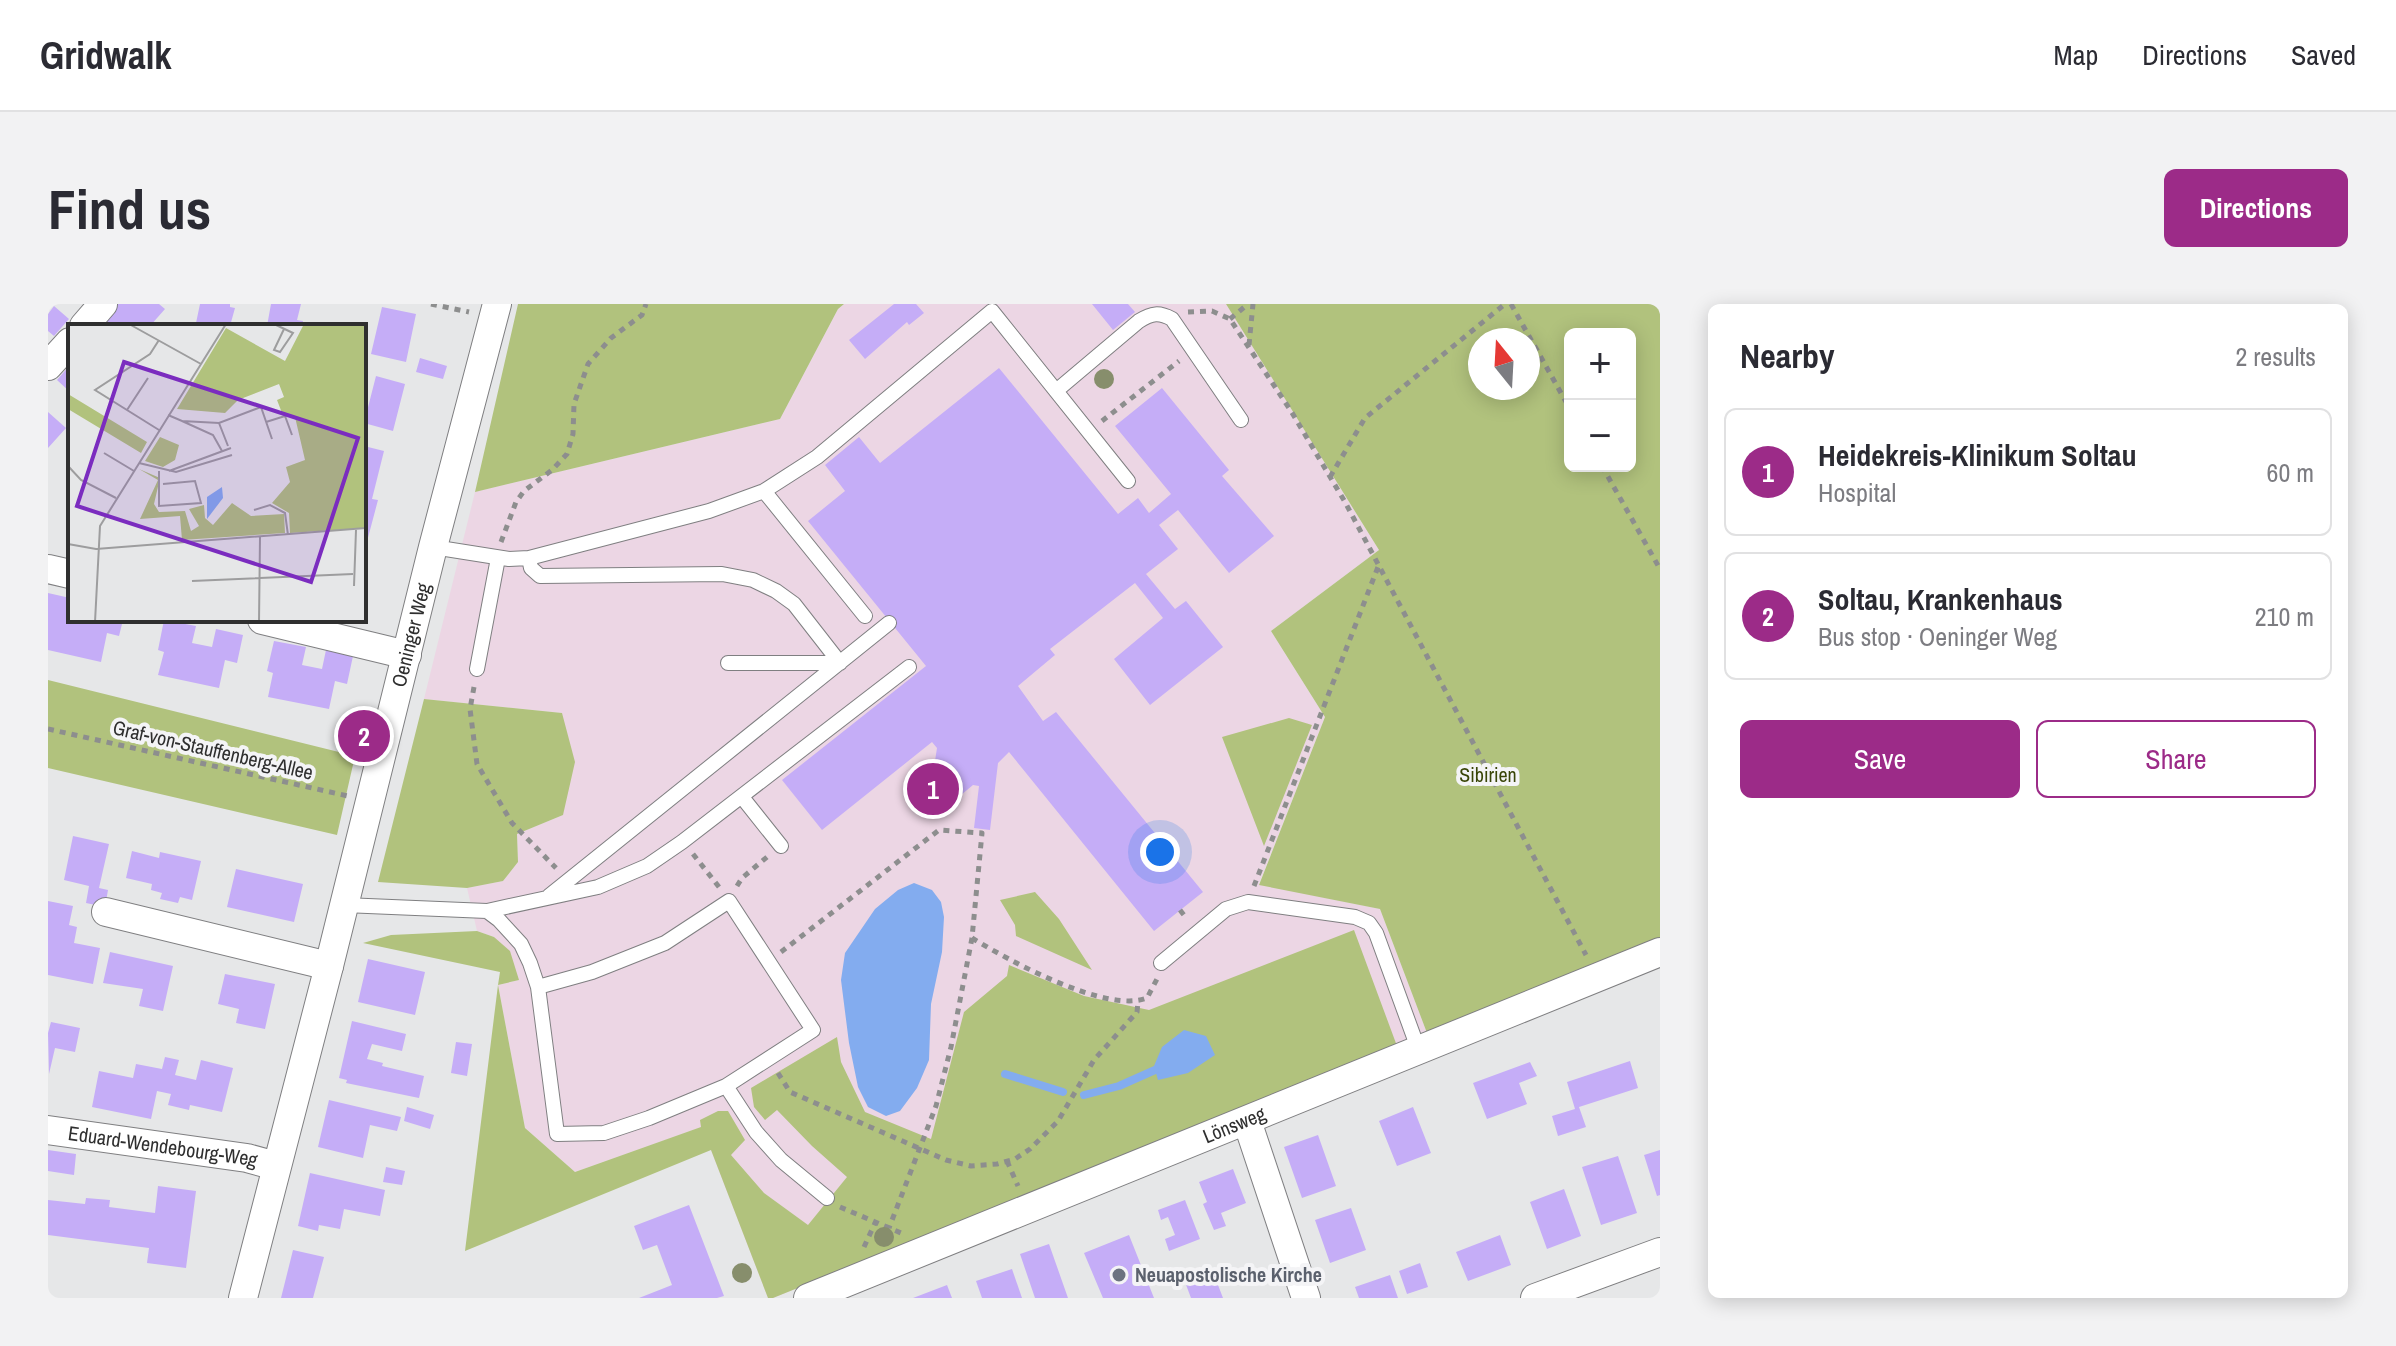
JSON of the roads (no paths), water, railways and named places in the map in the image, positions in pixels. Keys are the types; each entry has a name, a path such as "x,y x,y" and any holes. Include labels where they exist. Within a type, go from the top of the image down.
{"street":[{"path":"86,324 103,304"},
{"name":"Oeninger Weg","path":"243,1298 496,310"},
{"path":"48,366 68,344"},
{"path":"48,569 68,574"},
{"path":"270,622 407,655"},
{"path":"106,912 329,966"},
{"name":"Lönsweg","path":"808,1298 1660,952"},
{"path":"1247,1121 1306,1298"},
{"name":"Eduard-Wendebourg-Weg","path":"48,1130 247,1158 276,1166"},
{"path":"1535,1298 1660,1252"}],"lane":[{"path":"433,547 498,558 529,558 709,511 764,491 817,457 992,311 1128,481"},
{"path":"1056,391 1139,321 1160,313 1172,319 1241,420"},
{"path":"764,491 865,616"},
{"path":"477,669 498,558"},
{"path":"529,558 531,568 540,576 722,574 753,580 794,604 840,663"},
{"path":"546,899 889,623"},
{"path":"728,663 840,663"},
{"path":"344,905 487,911 598,887 647,866 682,842 909,667"},
{"path":"742,797 781,846"},
{"path":"487,911 521,944 538,987 557,1134 604,1133 649,1118 726,1086 813,1030 729,901 665,943 592,972 538,987"},
{"path":"1161,963 1226,909 1248,902 1355,917 1369,923 1376,933 1419,1051"},
{"path":"726,1086 756,1132 781,1160 827,1198"}],"water":[{"path":"914,883 932,890 941,902 944,917 942,952 931,1004 929,1060 917,1088 900,1111 886,1116 868,1107 858,1087 841,980 845,953 875,909 898,890"},
{"path":"1184,1030 1206,1036 1215,1055 1188,1073 1158,1080 1154,1066 1162,1047"}],"waterway":[{"path":"1084,1095 1119,1086 1155,1070"},
{"path":"1005,1074 1063,1092"}],"place":[{"name":"Soltau, Krankenhaus","path":"364,736"},
{"name":"Heidekreis-Klinikum Soltau","path":"933,789"},
{"name":"Neuapostolische Kirche","path":"1119,1275"}],"park label":[{"name":"Sibirien","path":"1488,775"}]}
